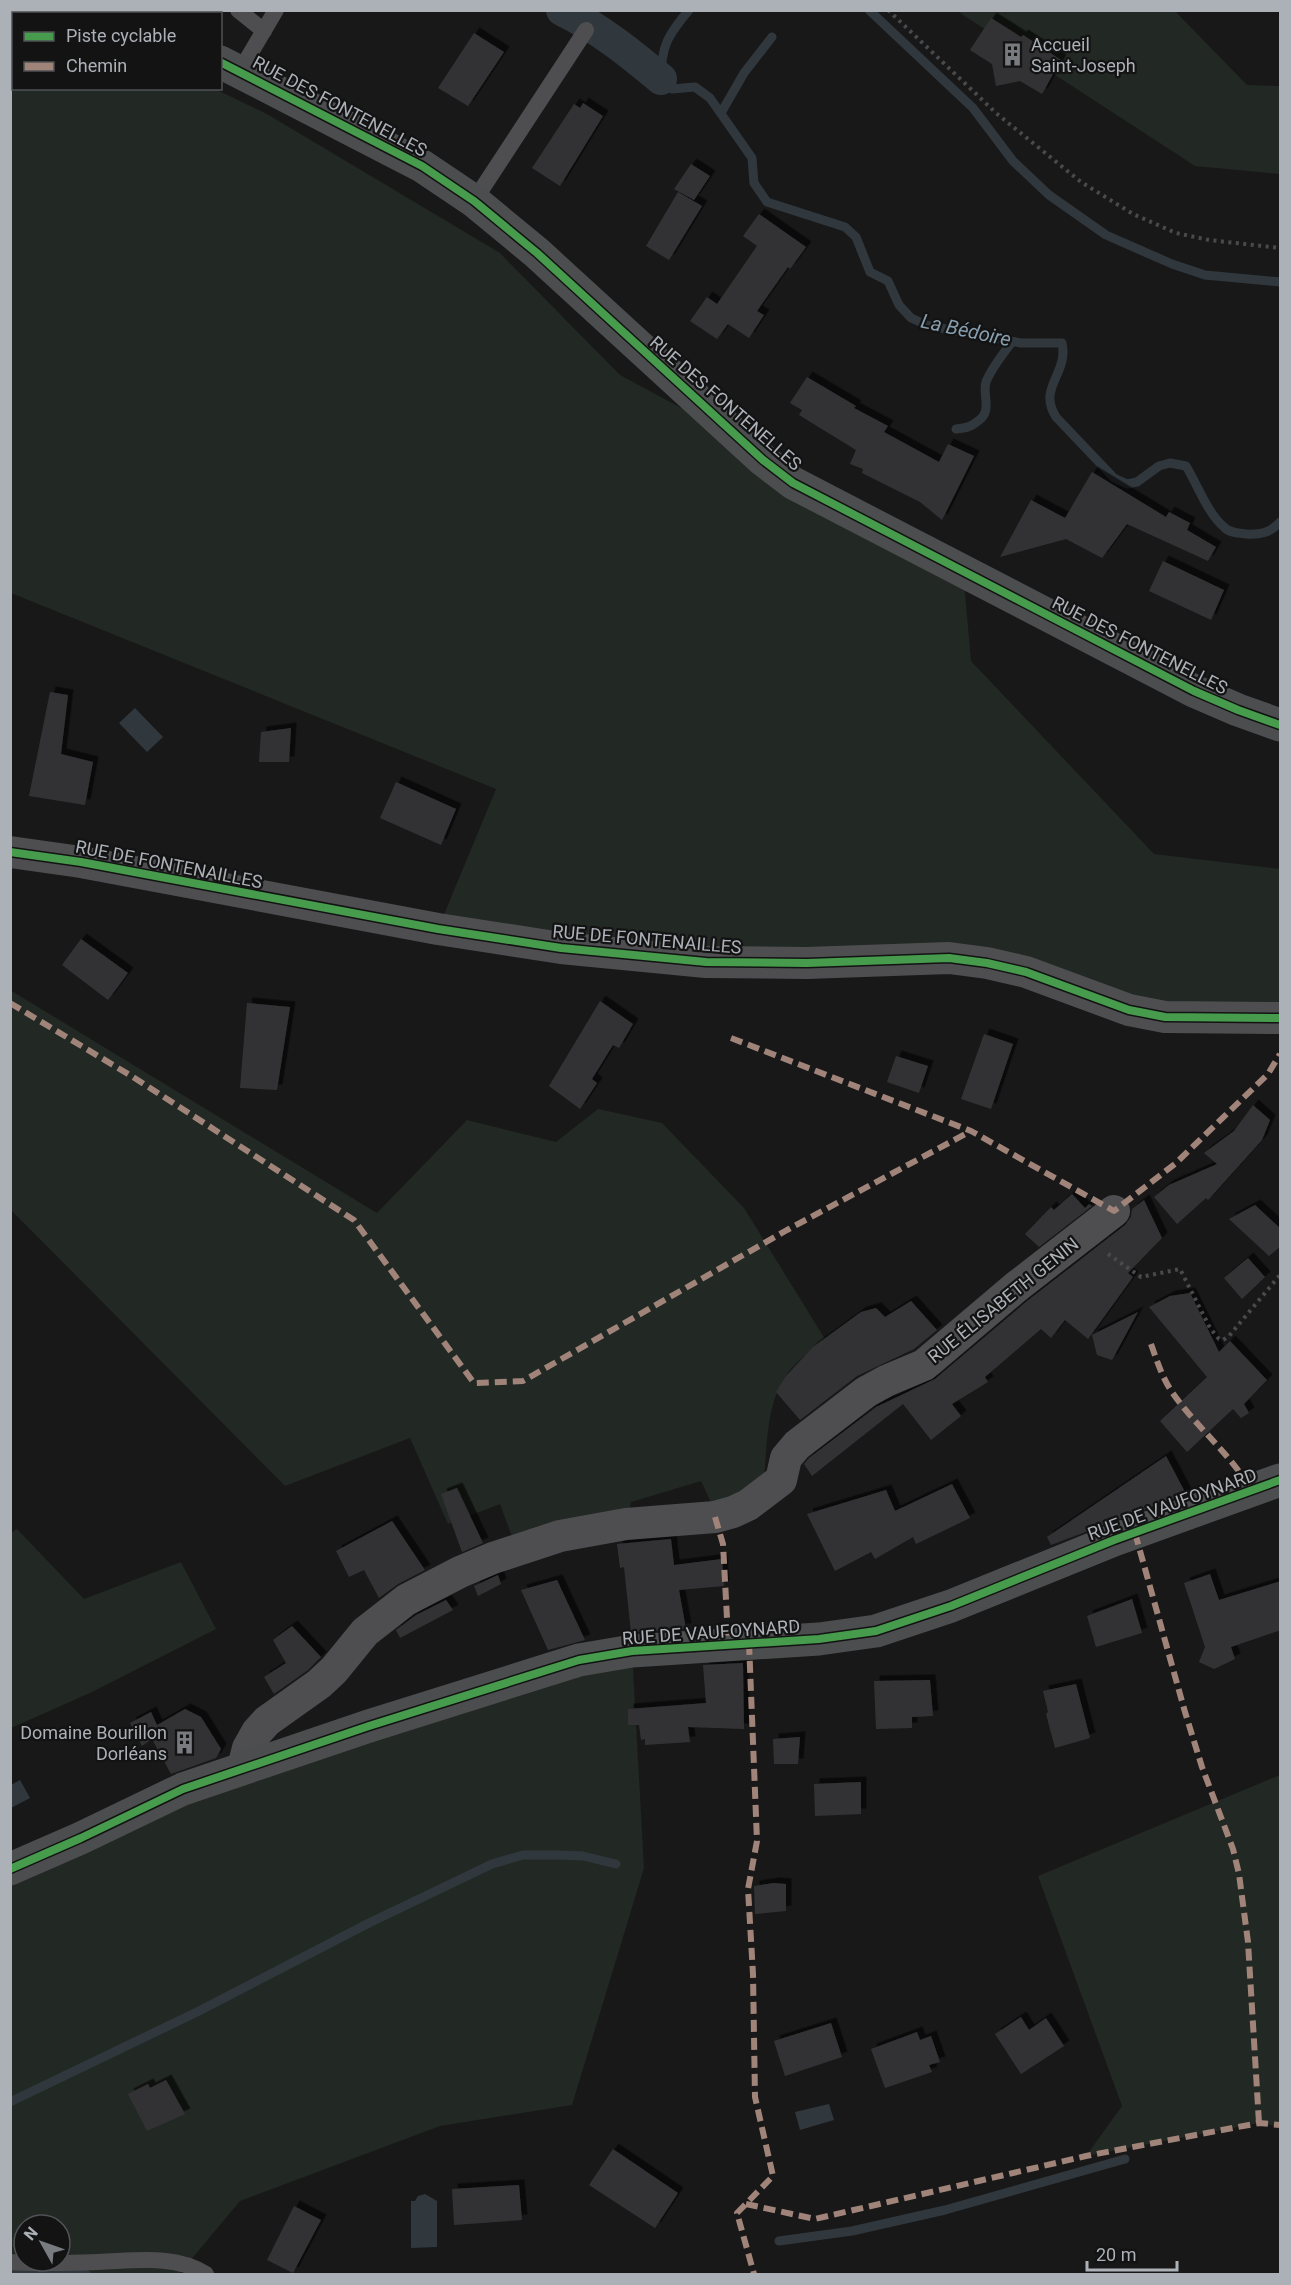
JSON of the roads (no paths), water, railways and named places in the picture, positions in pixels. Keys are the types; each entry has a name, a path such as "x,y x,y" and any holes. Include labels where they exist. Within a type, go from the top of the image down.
{"street":[{"name":"RUE DES FONTENELLES","path":"230,66 422,166 474,201 537,253 763,460 793,483 1194,691 1281,725"},
{"name":"RUE DE FONTENAILLES","path":"10,852 81,862 438,929 561,948 706,962 807,963 949,958 987,963 1026,972 1129,1010 1165,1017 1281,1018"},
{"name":"RUE ÉLISABETH GENIN","path":"243,1768 248,1748 262,1726 319,1684 334,1670 365,1632 406,1600 433,1584 485,1562 560,1536 626,1524 716,1517 748,1504 781,1480 786,1458 797,1445 866,1392 924,1365 1016,1287 1114,1211"},
{"name":"RUE DE VAUFOYNARD","path":"10,1869 183,1789 579,1660 632,1651 819,1639 876,1631 951,1606 1114,1540 1281,1480"}],"lane":[{"path":"238,10 264,31"},
{"path":"230,66 264,31 276,10"},
{"path":"474,201 493,159 586,30"},
{"path":"10,2262 39,2264 154,2260 187,2264 206,2274"}],"waterway":[{"path":"562,10 626,50 661,79"},
{"name":"La Bédoire","path":"689,10 664,49 661,79 672,89 695,87 710,98 752,158 754,183 767,202 845,227 856,237 870,272 888,281 899,305 911,318 929,326 1021,343 1062,343 1061,363 1051,389 1051,406 1056,417 1114,478 1127,484 1137,482 1159,466 1170,463 1186,466 1213,515 1226,529 1246,534 1260,534 1269,531 1280,522"},
{"name":"La Bédoire","path":"869,10 973,108 1013,161 1049,195 1106,235 1172,264 1205,275 1280,282"},
{"path":"721,113 744,73 772,37"},
{"path":"956,429 971,426 985,413 986,382 994,366 1012,342"},
{"path":"10,2102 197,2012 369,1923 492,1864 523,1855 583,1856 616,1864"},
{"path":"779,2241 852,2231 945,2210 1125,2159"},
{"path":"10,2272 86,2274"}],"place":[{"name":"Accueil Saint-Joseph","path":"1013,54"},
{"name":"Domaine Bourillon Dorléans","path":"185,1742"}]}
